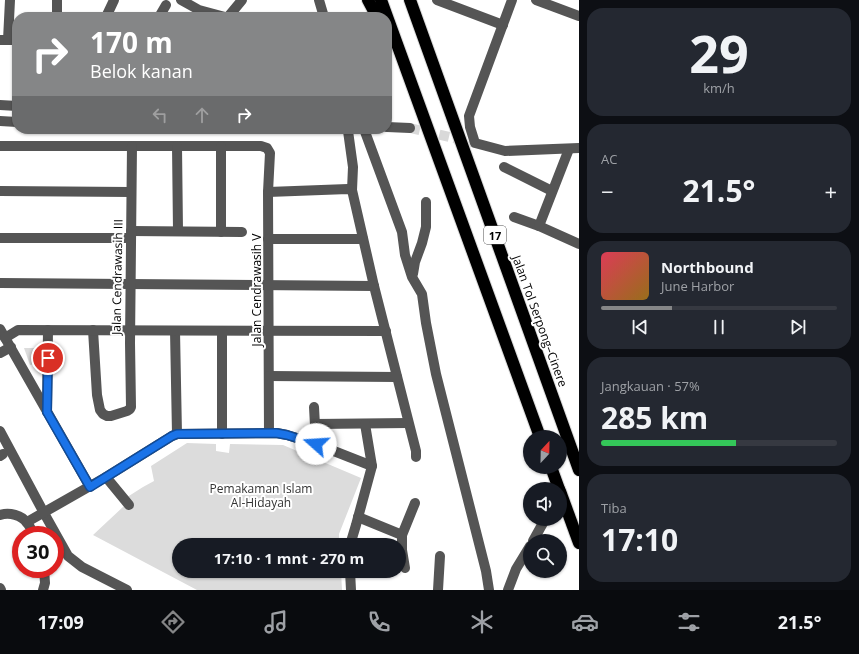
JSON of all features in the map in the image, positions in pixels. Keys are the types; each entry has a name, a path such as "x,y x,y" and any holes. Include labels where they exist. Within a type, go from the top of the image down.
{"highway":[{"path":"368,0 374,12"},
{"name":"17","path":"381,0 385,12"},
{"name":"Jalan Tol Serpong–Cinere","path":"410,0 579,470"},
{"name":"17","path":"392,31 537,430"},
{"path":"392,48 415,95"},
{"path":"567,510 579,543"}],"street":[{"path":"8,40 10,0"},
{"path":"57,0 57,12"},
{"path":"108,12 114,0"},
{"path":"181,0 199,10 206,12"},
{"path":"232,12 242,0"},
{"path":"319,0 323,12"},
{"path":"438,0 503,25"},
{"path":"512,0 469,116 470,127 475,143 506,151 574,149 552,191 539,226"},
{"path":"536,0 579,16"},
{"path":"162,12 166,5"},
{"path":"0,105 12,106"},
{"path":"0,121 12,122"},
{"path":"392,127 410,128"},
{"path":"349,134 353,167 352,190 374,286 416,451 416,457"},
{"path":"366,134 402,232 405,254 412,277 422,294 436,374 486,571 489,590"},
{"path":"0,146 221,146 221,232"},
{"name":"Jalan Cendrawasih III","path":"93,330 97,395 100,410 103,414 111,416 130,409 131,405 130,284 132,146"},
{"path":"177,146 178,231"},
{"name":"Jalan Cendrawasih V","path":"221,146 261,146 267,148 270,153 268,192 269,433"},
{"path":"504,167 552,191"},
{"path":"268,192 352,190"},
{"path":"0,192 131,192"},
{"path":"412,277 426,227 426,202"},
{"path":"514,218 539,226 579,244"},
{"path":"0,238 178,231 242,232"},
{"path":"268,239 363,239"},
{"path":"0,283 374,286"},
{"path":"90,487 3,333 18,330 386,331"},
{"path":"47,412 48,330"},
{"path":"175,331 177,434"},
{"path":"222,331 222,434"},
{"path":"0,354 11,347"},
{"path":"269,376 397,377"},
{"path":"314,407 316,444"},
{"path":"316,424 408,423"},
{"path":"352,538 372,466 365,424"},
{"path":"0,431 68,556 82,567 122,589"},
{"path":"27,522 90,487 177,434 276,433 316,444 372,466"},
{"path":"106,477 127,502"},
{"path":"402,538 415,503"},
{"path":"0,515 4,513 16,515 27,522 29,526"},
{"path":"358,517 402,535"},
{"path":"438,590 440,556"},
{"path":"508,590 516,570 523,558"},
{"path":"43,590 45,578"},
{"path":"350,578 351,590"}],"green space":[{"path":"24,348 38,348 38,364 30,365"},
{"name":"Pemakaman Islam Al-Hidayah","path":"187,443 216,444 216,451 229,453 230,444 283,445 361,478 339,534 339,538 172,538 172,577 93,535 124,506 121,501 154,481 151,466"},
{"name":"Pemakaman Islam Al-Hidayah","path":"174,578 341,578 342,590 197,590"}],"tunnel":[{"path":"410,128 475,143"}],"route":[{"path":"48,358 47,412 90,487 177,434 276,433 316,444"}]}
